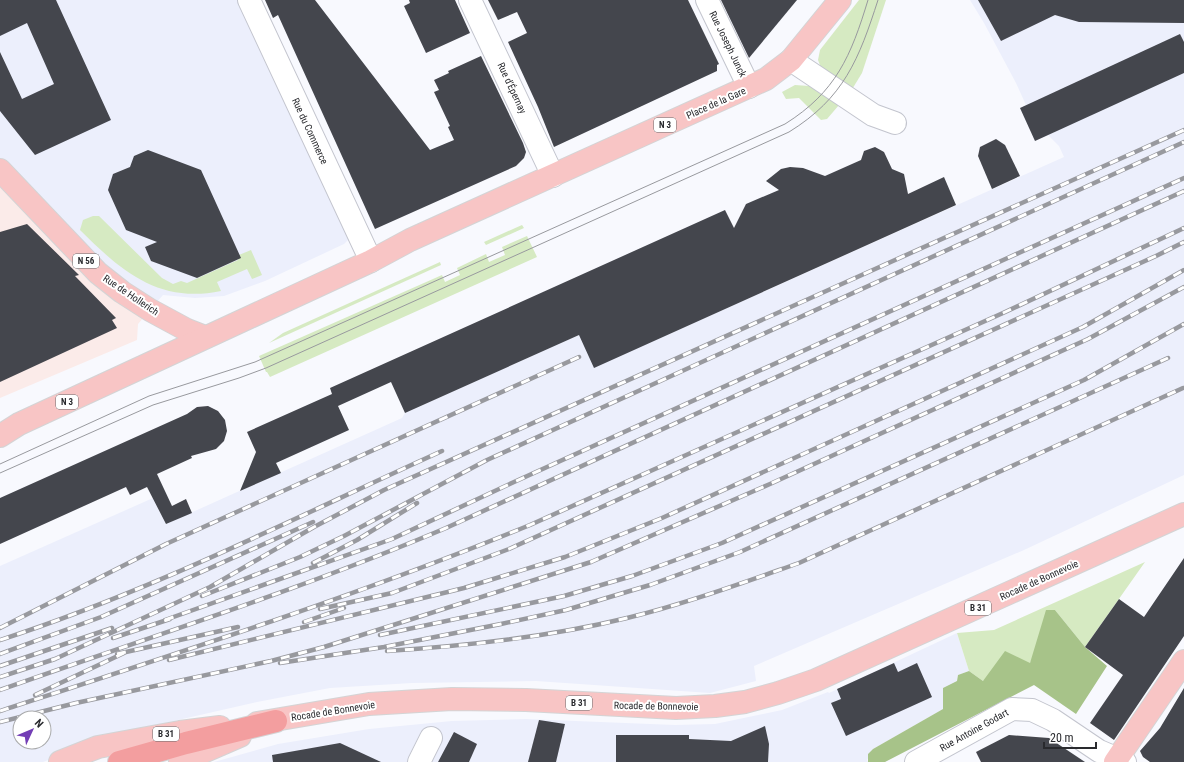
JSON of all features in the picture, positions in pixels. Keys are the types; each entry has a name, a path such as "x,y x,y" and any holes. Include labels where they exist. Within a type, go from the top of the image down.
{"highway":[{"name":"Rocade de Bonnevoie","path":"119,762 276,721"}],"main road":[{"name":"Place de la Gare","path":"553,176 766,79 791,60 840,0"},
{"name":"Rue de Hollerich","path":"0,171 98,273 122,292 150,310 187,330 205,337"},
{"name":"N 3","path":"0,436 19,424 372,261 410,240 553,176"},
{"name":"Rocade de Bonnevoie","path":"276,721 369,704 452,699 526,700 676,708 715,706 745,702 816,680 1184,514"},
{"path":"1119,761 1184,661"},
{"name":"B 31","path":"60,762 98,748 180,732 276,721"},
{"name":"B 31","path":"180,762 276,721"}],"street":[{"name":"Rue du Commerce","path":"249,0 372,261"},
{"name":"Rue d'Épernay","path":"470,0 553,176"},
{"name":"Rue Joseph Junck","path":"707,0 749,87"},
{"path":"791,60 873,114 895,123"},
{"name":"Rue Antoine Godart","path":"916,762 1012,709 1032,710 1053,720 1099,751 1119,761"},
{"path":"419,762 431,738"}],"shaded area":[{"path":"0,0 249,0 357,231 344,244 265,281 224,296 195,298 163,295 150,310 0,170"},
{"path":"970,0 1184,0 1184,475 1024,550 754,666 756,681 710,693 536,681 412,683 330,688 257,702 156,725 74,750 43,762 0,762 0,566 153,498 166,524 402,418 405,413 623,315 647,344 1064,157 1059,146 1048,135 1035,141 1020,108 1026,105 1016,83"},
{"path":"0,170 150,310 138,324 137,340 0,398"},
{"path":"957,633 969,671 958,675 957,681 943,709 873,749 867,760 868,762 214,762 278,744 369,729 452,721 526,719 675,725 715,724 782,710 828,692 829,693"}],"green space":[{"path":"859,0 886,0 862,73 851,91 821,68 818,60 820,50"},
{"path":"795,85 809,86 839,105 827,119 821,120 799,98 786,99 782,92"},
{"path":"93,216 99,216 162,278 173,284 181,281 187,283 238,260 239,255 251,250 262,275 252,279 247,269 217,282 221,291 199,294 179,293 160,288 143,281 126,271 95,245 80,230 83,220"},
{"path":"522,225 524,228 486,245 484,242"},
{"path":"527,236 537,257 270,377 266,372 259,356 442,275 445,282 460,275 457,268 486,254 489,262 505,255 502,247"},
{"path":"440,262 441,265 269,343 283,333"},
{"path":"1145,562 1085,647 1055,610 1030,663 983,681 969,671 957,633 994,630"},
{"path":"1046,610 1055,610 1085,647 1107,666 1076,714 1034,685 885,762 868,762 868,754 873,749 943,709 943,688 957,681 958,675 969,671 983,681 1005,651 1030,663"}],"building":[{"path":"0,0 56,0 111,120 35,155 0,111 0,52 22,99 54,84 27,23 0,36"},
{"path":"265,0 315,0 430,150 454,140 448,127 450,126 434,92 439,90 434,80 449,73 448,71 481,56 523,143 526,152 524,158 516,166 375,229 278,15 273,18"},
{"path":"409,0 455,0 470,33 426,53 404,6 410,3"},
{"path":"488,0 688,0 719,64 717,65 717,71 554,147 538,107 508,42 527,33 517,12 498,20"},
{"path":"721,0 797,0 749,58"},
{"path":"978,0 1184,0 1184,23 1079,22 1055,15 1001,41"},
{"path":"1180,34 1184,42 1184,73 1035,141 1020,108"},
{"path":"996,139 1005,145 1020,176 992,189 978,156 980,147"},
{"path":"875,147 884,152 892,169 904,174 908,194 944,177 956,205 594,368 579,335 405,413 391,382 338,406 349,430 276,463 281,473 240,491 256,452 247,432 332,394 330,388 725,210 734,228 746,204 779,190 766,181 781,169 790,167 803,168 825,176 861,160 864,151"},
{"path":"148,150 201,170 241,258 197,278 151,261 145,247 157,242 126,230 108,190 113,174 130,167 134,156"},
{"path":"27,224 79,275 75,276 116,318 112,320 117,328 0,382 0,232"},
{"path":"208,406 218,411 225,420 227,431 224,441 216,449 191,456 192,458 157,474 172,506 186,499 192,513 166,524 147,487 130,495 126,487 0,544 0,498 187,414 197,407"},
{"path":"1184,558 1184,636 1114,740 1090,723 1123,675 1085,647 1119,599 1144,617"},
{"path":"894,663 898,672 917,663 932,697 846,736 831,703 841,699 837,689"},
{"path":"1184,688 1184,762 1150,762 1143,757 1140,751 1160,728"},
{"path":"539,720 565,724 556,762 528,762"},
{"path":"765,726 769,744 768,762 616,762 616,735 689,735 689,739 731,741"},
{"path":"454,732 477,744 469,762 438,762"},
{"path":"1009,735 1049,738 1085,762 981,762 976,752"},
{"path":"340,743 381,762 273,762 272,755"}],"tram line":[{"path":"0,464 149,396 255,362 785,124 803,112 817,99 839,71 855,38 868,0"},
{"path":"0,473 153,405 266,368 789,132 808,119 823,105 836,91 847,75 864,41 878,0"}],"railway":[{"path":"0,677 55,659 210,587 314,527 384,490 1184,130"},
{"path":"202,596 300,557 344,536 487,460 1184,142"},
{"path":"165,620 392,539 514,482 1184,178"},
{"path":"0,690 280,593 391,551 446,528 1184,191"},
{"path":"0,711 333,600 530,525 1003,313 1184,228"},
{"path":"320,609 392,593 509,549 1184,242"},
{"path":"169,660 464,588 565,557 662,518 1083,327 1184,270"},
{"path":"0,722 76,703 271,661 324,647 591,562 770,484 1088,339 1184,287"},
{"path":"380,635 564,596 632,576 722,543 1084,380 1184,324"},
{"path":"0,628 166,544 579,357"},
{"path":"280,663 384,647 501,624 566,610 650,585 740,552 1168,358"},
{"path":"387,651 508,640 598,625 713,593 799,563 1183,388"},
{"path":"0,640 57,621 168,576 442,451"},
{"path":"313,563 357,540 417,503"},
{"path":"0,654 101,617 313,522"},
{"path":"304,622 344,608"},
{"path":"113,638 170,619"},
{"path":"117,654 238,627"},
{"path":"0,666 112,628"},
{"path":"35,695 124,653"}]}
